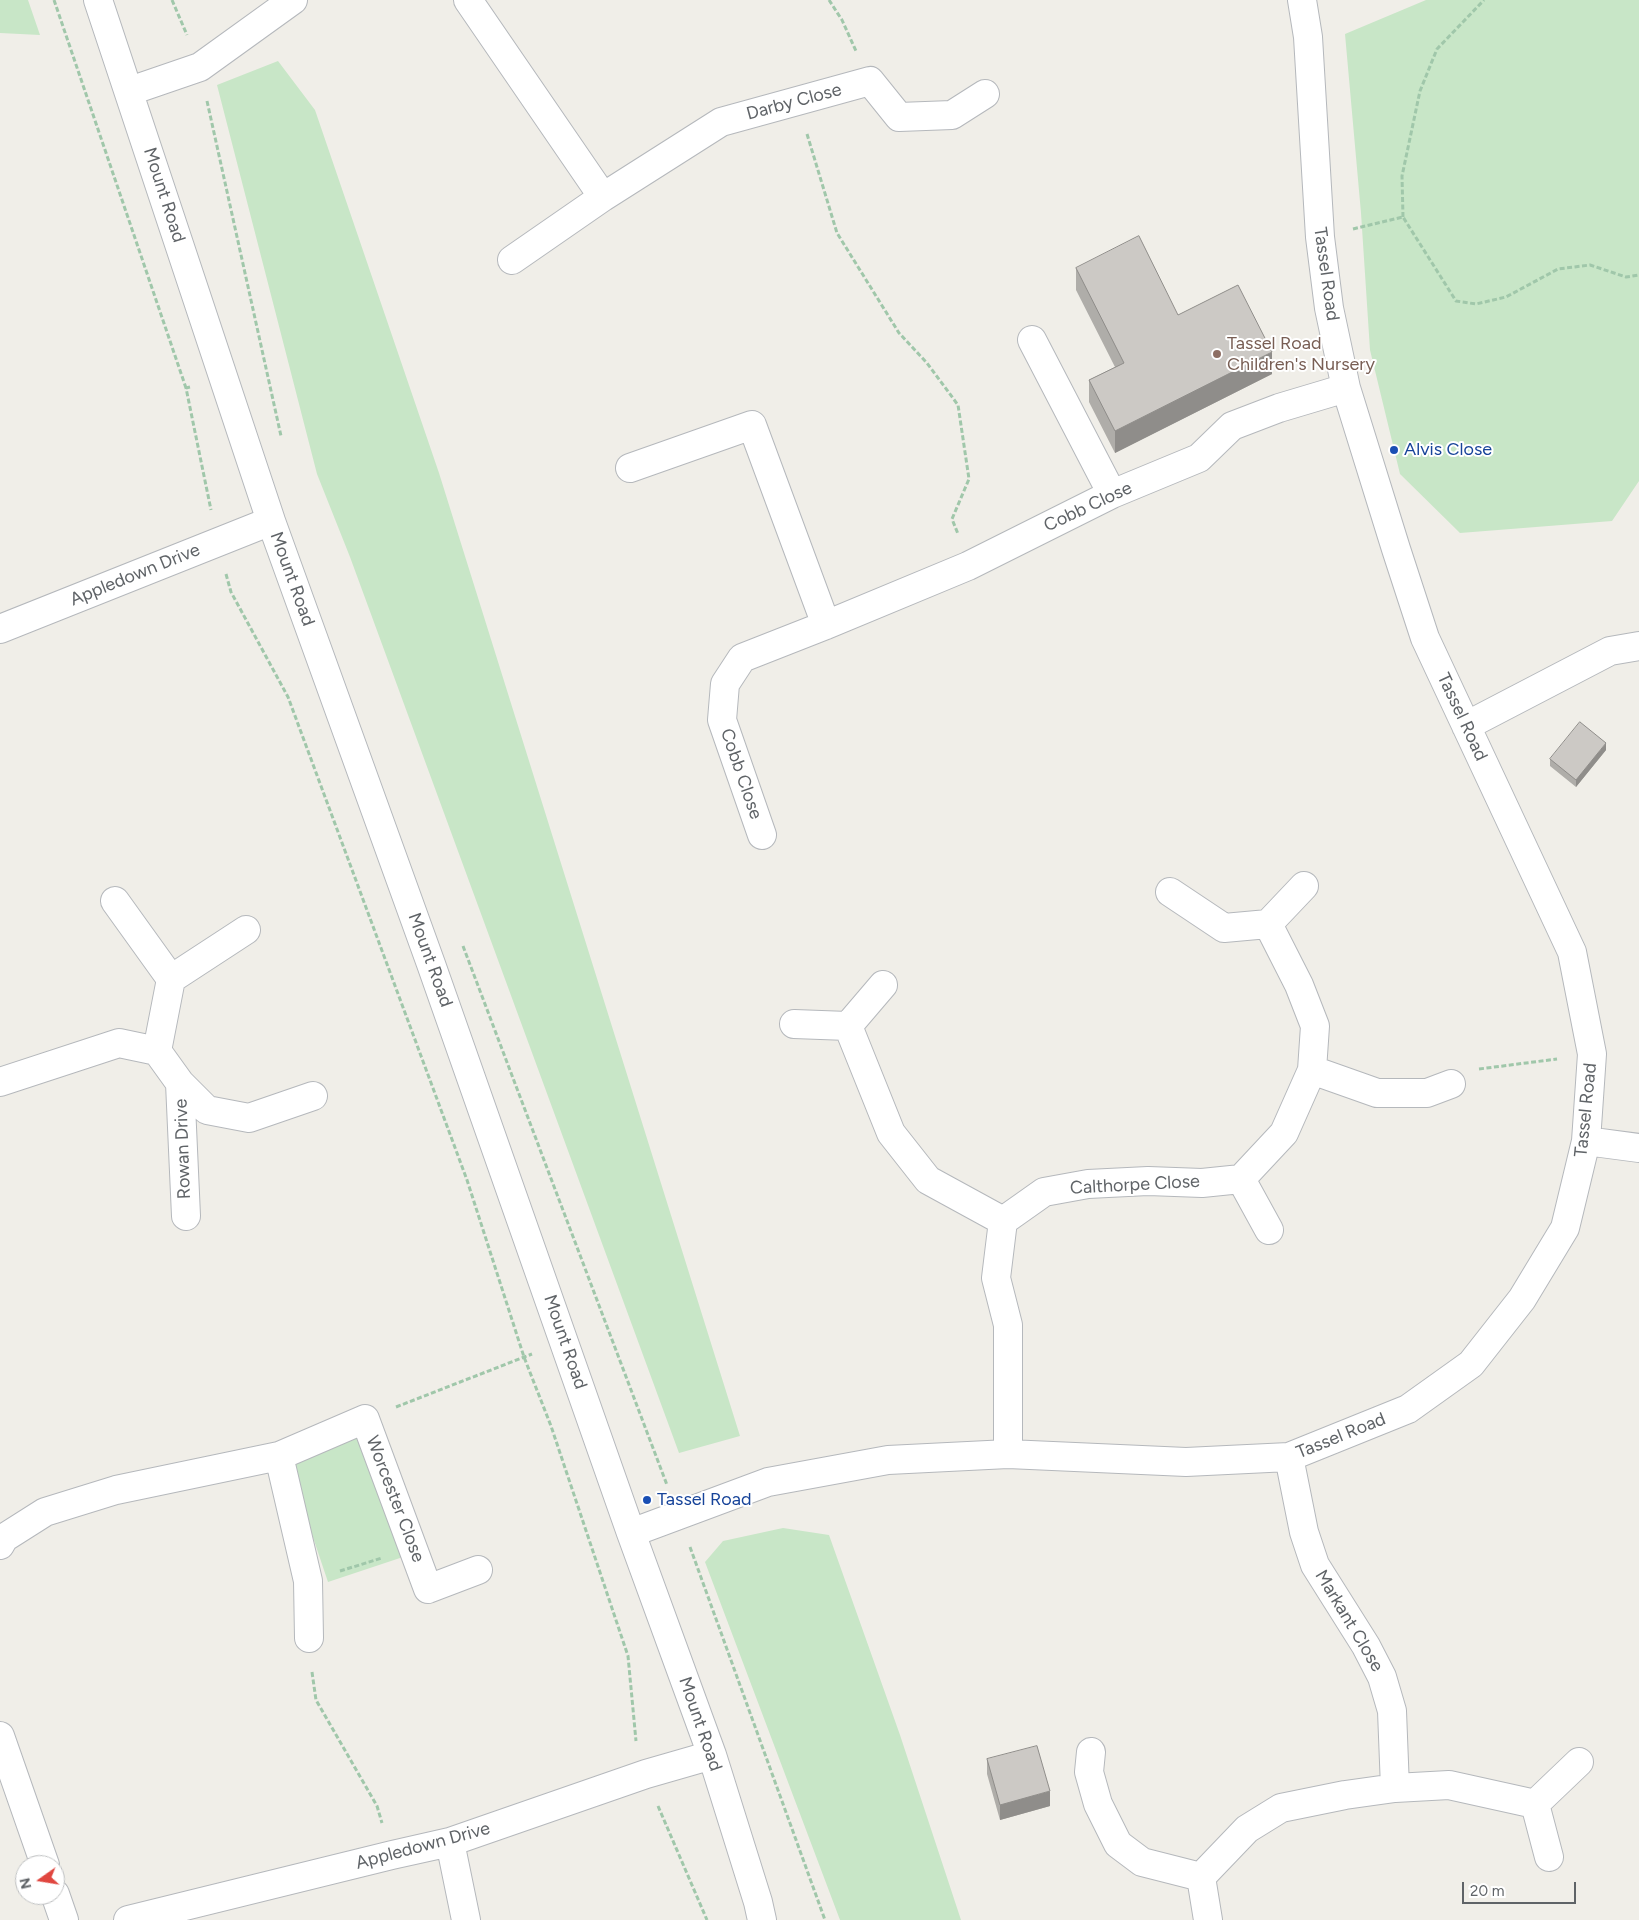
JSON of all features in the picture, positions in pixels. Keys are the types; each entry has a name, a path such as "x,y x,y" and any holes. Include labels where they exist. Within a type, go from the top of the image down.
{"street":[{"name":"Mount Road","path":"98,0 130,91 270,521 432,964 631,1533 712,1755 762,1920"},
{"path":"130,91 200,67 293,0"},
{"path":"468,0 603,196"},
{"name":"Tassel Road","path":"631,1533 768,1482 888,1460 1008,1454 1186,1462 1289,1457 1408,1409 1471,1364 1522,1300 1565,1228 1586,1141 1592,1054 1572,952 1425,638 1346,388 1329,308 1320,237 1308,36 1302,0"},
{"path":"870,81 898,117 952,115 985,94"},
{"name":"Darby Close","path":"512,260 603,196 721,122 870,81"},
{"path":"1032,340 1112,494"},
{"name":"Cobb Close","path":"762,835 722,720 725,684 742,658 968,566 1112,494 1198,458 1232,426 1279,408 1346,388"},
{"path":"630,468 752,425 826,625"},
{"name":"Appledown Drive","path":"0,629 270,521"},
{"path":"1466,726 1610,651 1639,646"},
{"path":"1170,892 1224,928 1268,924 1304,886"},
{"path":"115,901 171,979"},
{"path":"1268,924 1299,985 1315,1026 1312,1070 1284,1133 1241,1179 1269,1230"},
{"path":"0,1082 119,1043 157,1051 171,979 246,930"},
{"path":"848,1026 883,984"},
{"path":"794,1024 848,1026"},
{"path":"848,1026 891,1133 928,1180 1004,1221 996,1278 1008,1325 1008,1454"},
{"name":"Rowan Drive","path":"157,1051 180,1083 208,1110 249,1118 313,1096"},
{"path":"1312,1070 1377,1094 1427,1093 1451,1084"},
{"name":"Rowan Drive","path":"180,1083 186,1216"},
{"path":"1586,1141 1639,1148"},
{"name":"Calthorpe Close","path":"1004,1221 1044,1192 1062,1188 1088,1184 1148,1181 1202,1183 1241,1179"},
{"name":"Worcester Close","path":"0,1545 4,1538 45,1512 116,1490 279,1456 365,1419 428,1589 478,1570"},
{"path":"279,1456 308,1581 308,1638"},
{"name":"Markant Close","path":"1289,1457 1304,1532 1315,1565 1366,1646 1382,1677 1392,1711 1395,1788"},
{"path":"0,1736 42,1855"},
{"path":"1091,1752 1089,1772 1098,1804 1118,1844 1142,1862 1201,1877"},
{"name":"Appledown Drive","path":"128,1920 450,1842 646,1774 712,1755"},
{"path":"1535,1804 1578,1762"},
{"path":"1201,1877 1247,1829 1281,1808 1345,1795 1395,1788 1449,1785 1535,1804"},
{"path":"1535,1804 1550,1857"},
{"path":"450,1842 466,1920"},
{"path":"1201,1877 1208,1920"},
{"path":"59,1905 64,1920"}],"path":[{"path":"54,0 186,388 208,491 216,542 231,592 291,706 467,1180 524,1357 551,1426 628,1656 636,1745 664,1820 707,1920"},
{"path":"172,0 200,67 281,436"},
{"path":"829,0 842,20 870,81"},
{"path":"1484,0 1438,50 1420,91 1402,176 1403,217 1456,301 1476,304 1506,298 1558,269 1590,265 1626,277 1639,275"},
{"path":"788,104 810,138 837,233 899,333 927,363 958,405 968,479 952,519 968,566"},
{"path":"1320,237 1403,217"},
{"path":"186,388 265,363"},
{"path":"461,940 678,1514 825,1920"},
{"path":"1451,1084 1475,1069 1592,1054"},
{"path":"365,1419 524,1357 566,1344"},
{"path":"308,1581 414,1549"},
{"path":"308,1638 316,1700 377,1806 392,1855"}],"green space":[{"path":"0,0 28,0 40,35 0,33"},
{"path":"1426,0 1639,0 1639,481 1612,521 1460,533 1400,474 1370,350 1361,213 1345,34"},
{"path":"278,61 315,110 439,473 740,1436 679,1453 350,557 317,474 217,85"},
{"path":"368,1435 403,1557 328,1582 287,1460"},
{"path":"783,1528 829,1535 900,1735 961,1920 840,1920 705,1562 723,1541"}],"building":[{"path":"1139,236 1178,315 1238,285 1272,352 1115,431 1089,380 1124,363 1076,268"},
{"path":"1580,722 1606,743 1576,780 1550,759"},
{"path":"1037,1746 1050,1791 1000,1805 987,1759"}],"place":[{"name":"Tassel Road Children's Nursery","path":"1217,354"},
{"name":"Alvis Close","path":"1394,450"},
{"name":"Tassel Road","path":"647,1500"}]}
